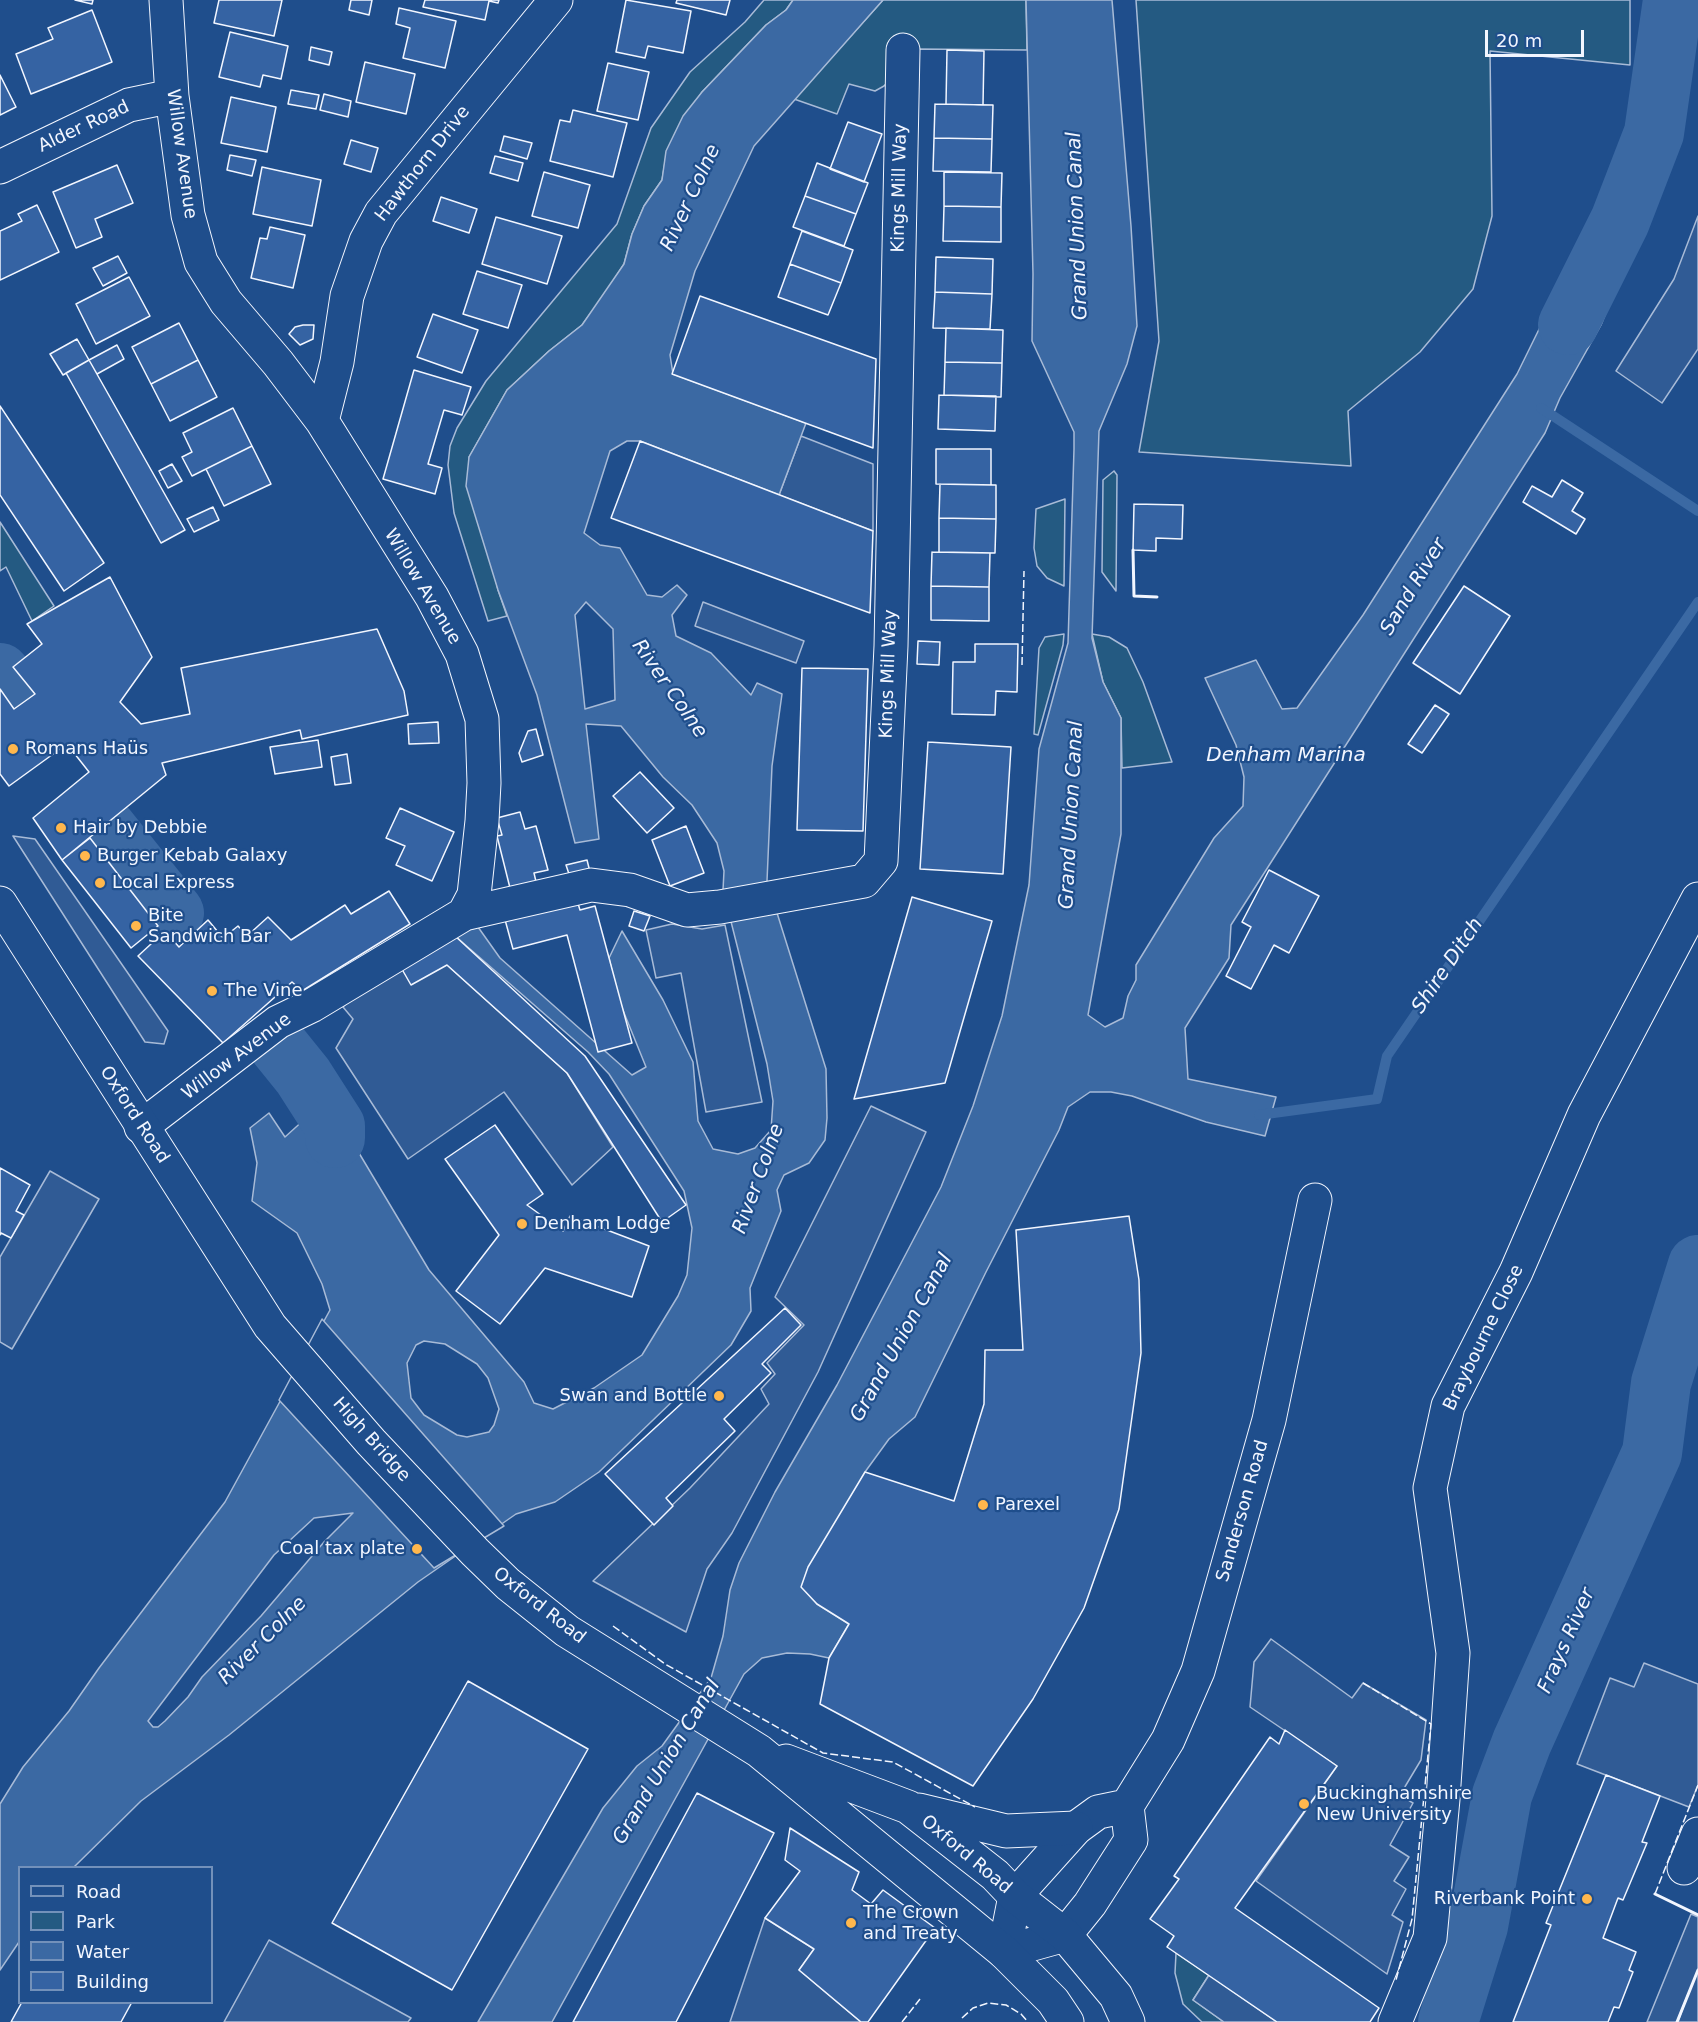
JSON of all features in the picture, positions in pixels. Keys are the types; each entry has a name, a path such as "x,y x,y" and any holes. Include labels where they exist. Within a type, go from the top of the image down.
{"street":[{"name":"Willow Avenue","path":"141,1127 278,1022 310,1006 464,914 474,895 483,821 482,719 462,654 432,597 322,422 278,363 226,302 201,262 188,215 171,96 166,0"},
{"name":"Hawthorn Drive","path":"322,422 337,362 347,296 366,241 381,213 556,0"},
{"name":"Kings Mill Way","path":"464,914 591,885 630,890 687,910 720,907 864,881 881,861 891,646 903,50"},
{"name":"Alder Road","path":"0,167 129,105 171,96"},
{"name":"Braybourne Close","path":"1395,2022 1430,1938 1443,1799 1453,1653 1430,1488 1448,1406 1516,1272 1584,1115 1698,899"},
{"name":"Oxford Road","path":"0,903 270,1326"},
{"name":"Sanderson Road","path":"1127,1806 1168,1740 1198,1671 1269,1420 1315,1200"},
{"name":"High Bridge","path":"270,1326 371,1442 475,1552"},
{"name":"Oxford Road","path":"475,1552 508,1584 551,1619 612,1660 759,1751 1004,1952 1053,2001 1067,2022"},
{"name":"Oxford Road","path":"759,1751 908,1807 995,1875 1016,1896 1065,1935 1116,1996 1128,2022"},
{"path":"1127,1806 1131,1840 1090,1904 1065,1935 1004,1952 1016,1896 1076,1828 1098,1812 1127,1806"},
{"path":"908,1807 1006,1831 1076,1828"},
{"path":"1684,1868 1698,1834"}],"green space":[{"path":"764,0 793,0 786,10 766,25 702,92 667,151 662,180 644,206 632,234 624,264 605,294 582,325 549,351 507,390 469,457 498,590 507,616 488,621 454,513 448,465 450,446 457,428 486,381 617,224 651,128 690,72 745,22"},
{"path":"883,0 1026,0 1027,50 917,49 884,86 875,91 849,84 837,114 794,99"},
{"path":"1136,0 1630,0 1630,65 1490,51 1492,216 1473,289 1420,352 1348,411 1351,466 1139,452 1159,341"},
{"path":"1114,471 1117,475 1116,591 1102,572 1103,480"},
{"path":"1065,499 1064,586 1047,578 1037,566 1034,548 1036,509"},
{"path":"0,522 54,606 32,621 6,567 0,571"},
{"path":"1064,634 1038,735 1034,734 1039,648 1045,637"},
{"path":"1092,634 1109,637 1127,648 1143,682 1172,762 1122,768 1121,718 1103,682"},
{"path":"1176,1953 1209,1975 1193,2000 1224,2022 1202,2022 1183,2004 1175,1973"}],"shaded area":[{"path":"1698,216 1698,349 1662,403 1616,371 1674,279"},
{"path":"801,436 873,464 873,531 779,495"},
{"path":"703,602 804,641 796,663 695,626"},
{"path":"13,836 35,839 168,1031 164,1044 145,1042"},
{"path":"672,924 702,929 725,925 762,1102 706,1112 681,973 656,978 646,930"},
{"path":"399,964 447,965 567,1073 613,1147 572,1185 504,1092 408,1159 336,1048 353,1019 343,1007 359,990"},
{"path":"871,1106 926,1132 818,1372 732,1533 707,1569 686,1632 593,1581 690,1488 769,1404 761,1389 775,1374 767,1363 804,1325 775,1297"},
{"path":"50,1171 99,1199 12,1349 0,1342 0,1257"},
{"path":"1271,1639 1352,1698 1363,1683 1426,1720 1421,1760 1400,1795 1413,1803 1390,1845 1409,1857 1394,1881 1406,1889 1392,1915 1403,1922 1387,1974 1256,1881 1337,1766 1250,1707 1254,1662"},
{"path":"1644,1663 1698,1684 1698,1785 1689,1807 1577,1764 1610,1678 1634,1687"},
{"path":"1691,1914 1698,1917 1698,2022 1678,2022 1688,1994 1677,2022 1647,2022"},
{"path":"765,1918 814,1949 799,1970 861,2022 730,2022"},
{"path":"269,1940 411,2018 408,2022 224,2022"},
{"path":"1209,1975 1277,2022 1224,2022 1193,2000"}],"water":[{"path":"793,0 883,0 754,146 695,271 670,355 673,374 806,423 779,495 640,441 627,441 610,451 584,533 600,545 620,548 647,595 662,597 677,585 687,595 672,615 676,636 711,653 751,695 757,683 782,694 772,766 767,881 826,1069 825,1140 809,1163 784,1175 777,1190 781,1211 750,1288 751,1311 731,1345 599,1472 555,1502 516,1514 418,1582 229,1735 141,1801 75,1866 18,1866 18,1943 0,1970 0,1804 23,1767 69,1711 225,1502 330,1310 322,1284 297,1233 252,1201 257,1163 250,1128 269,1113 285,1137 306,1118 282,1077 308,1056 355,1112 353,1143 429,1270 524,1382 534,1403 553,1409 594,1388 642,1355 678,1296 687,1275 692,1228 684,1191 609,1074 588,1052 454,935 478,927 500,958 632,1075 646,1067 618,998 609,958 622,931 663,1000 693,1062 698,1121 713,1149 738,1154 755,1148 771,1130 773,1101 767,1064 723,890 724,871 717,843 692,805 663,777 621,726 586,724 599,839 575,843 537,695 498,590 466,486 469,457 507,390 549,351 582,325 624,264 632,234 644,206 662,180 666,151 683,116 702,92 766,25 786,10","holes":["586,602 613,629 615,700 585,709 575,615","424,1341 445,1344 477,1364 488,1378 499,1409 489,1432 467,1437 457,1435 424,1415 411,1398 407,1363 416,1345","353,1513 324,1542 261,1616 202,1677 188,1697 165,1721 158,1727 153,1727 148,1721 274,1555 314,1518"]},
{"path":"1026,0 1112,0 1131,226 1137,326 1127,364 1099,431 1092,638 1103,682 1121,718 1121,834 1088,1015 1105,1027 1123,1018 1128,996 1136,980 1136,965 1214,838 1243,806 1244,777 1236,745 1205,678 1256,660 1282,709 1297,708 1363,615 1517,374 1581,244 1628,259 1601,325 1560,398 1545,433 1231,925 1229,958 1185,1028 1188,1079 1276,1097 1265,1136 1206,1122 1132,1096 1111,1092 1090,1092 1068,1107 1059,1130 915,1417 889,1439 865,1472 802,1587 817,1604 849,1624 829,1658 787,1653 762,1658 744,1674 552,2022 478,2022 603,1808 637,1766 662,1746 711,1678 723,1636 730,1590 739,1563 775,1492 837,1385 941,1187 973,1106 1002,1016 1029,885 1039,749 1068,643 1074,449 1074,432 1032,341 1033,274"}],"pier":[{"path":"322,1319 504,1526 434,1568 279,1400"}],"building":[{"path":"75,0 93,0 92,4"},
{"path":"219,0 282,0 274,36 214,23"},
{"path":"351,0 372,0 369,15 349,10"},
{"path":"425,0 499,0 498,3 489,1 485,20 423,7"},
{"path":"626,0 691,11 683,53 648,46 645,58 616,52"},
{"path":"677,0 730,0 726,15 676,3"},
{"path":"399,8 456,21 445,68 403,58 410,28 396,24"},
{"path":"92,10 112,62 31,94 16,54 53,39 48,28"},
{"path":"230,32 288,46 281,79 263,75 260,87 219,77"},
{"path":"311,47 332,52 329,65 309,60"},
{"path":"947,50 984,51 983,105 946,104"},
{"path":"365,62 415,74 406,114 356,102"},
{"path":"608,63 649,72 638,120 597,111"},
{"path":"0,75 16,107 0,115"},
{"path":"291,90 319,95 316,109 288,104"},
{"path":"324,94 351,101 348,117 320,110"},
{"path":"231,97 276,107 267,152 221,143"},
{"path":"935,104 993,105 992,139 934,138"},
{"path":"573,110 627,123 613,177 550,161 560,120 570,122"},
{"path":"848,122 882,134 864,182 830,169"},
{"path":"504,136 532,143 527,159 500,151"},
{"path":"934,138 992,139 991,172 933,171"},
{"path":"351,140 378,148 371,172 344,164"},
{"path":"230,155 256,160 252,176 227,170"},
{"path":"495,156 523,163 518,181 490,173"},
{"path":"817,163 868,183 856,214 805,196"},
{"path":"117,165 133,203 95,219 102,237 76,248 53,192"},
{"path":"262,167 321,180 312,226 253,214"},
{"path":"544,172 590,185 578,228 532,216"},
{"path":"944,172 1002,173 1001,207 944,206"},
{"path":"805,196 856,214 844,246 793,227"},
{"path":"441,197 477,209 469,233 433,221"},
{"path":"37,205 59,252 0,280 0,231 22,221 18,214"},
{"path":"944,206 1001,207 1001,242 943,241"},
{"path":"496,217 562,236 547,284 482,264"},
{"path":"270,227 305,235 293,288 251,278 260,238 267,239"},
{"path":"802,231 853,250 841,283 790,264"},
{"path":"118,256 127,273 103,286 93,268"},
{"path":"936,257 993,259 992,294 935,292"},
{"path":"790,264 841,283 828,315 778,297"},
{"path":"477,271 522,285 508,328 463,314"},
{"path":"129,277 150,316 96,344 76,304"},
{"path":"935,292 992,294 990,329 933,328"},
{"path":"700,296 876,359 873,448 672,374"},
{"path":"433,314 478,330 462,373 417,357"},
{"path":"179,323 198,360 151,384 132,347"},
{"path":"314,325 313,339 300,345 289,334 295,327"},
{"path":"946,328 1003,330 1002,363 945,362"},
{"path":"77,339 89,360 63,375 50,354"},
{"path":"117,345 124,359 97,374 89,360"},
{"path":"89,360 185,530 161,543 66,373"},
{"path":"198,360 217,397 170,421 151,384"},
{"path":"945,362 1002,363 1001,397 944,395"},
{"path":"414,370 471,387 462,415 444,410 428,464 442,468 435,494 383,479"},
{"path":"939,395 996,396 995,431 938,429"},
{"path":"0,406 104,563 64,591 0,495"},
{"path":"233,408 252,446 192,476 182,457 192,452 183,433"},
{"path":"640,441 873,531 870,613 611,518"},
{"path":"252,446 271,484 224,506 206,469"},
{"path":"936,449 991,449 991,485 936,484"},
{"path":"172,464 182,481 168,488 159,471"},
{"path":"1562,480 1583,493 1572,511 1585,519 1576,534 1523,502 1532,486 1552,497"},
{"path":"940,484 996,485 996,519 939,518"},
{"path":"1134,504 1183,505 1182,539 1156,538 1156,551 1133,550"},
{"path":"213,507 219,520 194,532 187,519"},
{"path":"939,518 996,519 995,553 939,552"},
{"path":"932,552 990,553 989,587 931,586"},
{"path":"110,577 152,657 120,702 141,724 190,714 181,668 377,629 404,691 408,715 302,739 300,730 162,763 166,775 62,860 33,818 89,772 67,744 9,786 0,774 0,689 14,709 35,694 13,667 42,644 27,624"},
{"path":"931,586 989,587 989,621 931,620"},
{"path":"1464,586 1510,616 1460,694 1413,663"},
{"path":"918,641 940,642 939,665 917,664"},
{"path":"975,644 1018,644 1017,692 996,691 995,715 952,714 953,662 975,662"},
{"path":"802,668 868,669 863,831 797,830"},
{"path":"1435,705 1449,714 1422,753 1408,744"},
{"path":"438,722 439,743 409,744 408,724"},
{"path":"536,729 543,755 522,762 519,753 528,731"},
{"path":"318,740 322,767 275,774 270,747"},
{"path":"928,742 1011,747 1003,874 920,869"},
{"path":"347,754 351,783 335,785 331,757"},
{"path":"640,772 674,808 647,833 613,796"},
{"path":"400,808 454,832 432,881 396,865 405,846 386,838"},
{"path":"520,812 525,829 536,826 548,870 534,873 537,886 511,892 497,836 502,835 497,818"},
{"path":"686,826 704,873 670,886 652,840"},
{"path":"90,838 158,926 131,948 62,860"},
{"path":"587,860 590,872 570,877 566,865"},
{"path":"1269,870 1319,896 1289,953 1274,945 1251,989 1226,976 1251,927 1242,922"},
{"path":"389,891 410,924 302,991 292,982 223,1043 138,956 165,931 179,947 208,920 223,938 238,926 247,936 268,917 291,940 345,905 351,914"},
{"path":"576,897 580,910 595,906 632,1043 598,1052 567,935 513,949 504,916"},
{"path":"912,897 992,921 945,1083 854,1099"},
{"path":"634,911 650,916 644,931 629,926"},
{"path":"454,935 585,1056 686,1205 662,1222 567,1073 447,965 411,985 399,964"},
{"name":"Denham Lodge","path":"495,1125 543,1194 527,1205 563,1231 570,1216 649,1246 632,1297 545,1268 500,1324 456,1291 499,1235 445,1159"},
{"path":"0,1168 30,1185 16,1211 24,1215 11,1238 1,1233 0,1235"},
{"name":"Parexel","path":"1129,1216 1139,1280 1141,1353 1119,1509 1084,1608 1033,1699 973,1786 820,1704 829,1658 849,1624 817,1604 801,1587 808,1567 865,1472 954,1501 984,1404 985,1350 1023,1350 1016,1230"},
{"name":"Swan and Bottle","path":"785,1308 801,1325 762,1364 771,1373 724,1419 735,1431 666,1498 673,1506 654,1525 605,1474"},
{"path":"468,1681 588,1749 452,1990 332,1923"},
{"path":"1285,1730 1337,1766 1235,1908 1379,2008 1370,2022 1277,2022 1167,1947 1174,1936 1150,1919 1179,1879 1174,1876 1270,1737 1279,1744"},
{"name":"Riverbank Point","path":"1606,1775 1660,1796 1642,1842 1647,1843 1623,1900 1618,1898 1603,1938 1636,1952 1629,1970 1633,1972 1619,2008 1614,2007 1608,2022 1513,2022 1551,1925 1546,1923"},
{"path":"697,1793 774,1833 676,2022 573,2022"},
{"name":"The Crown and Treaty","path":"790,1828 859,1872 852,1890 871,1904 883,1890 935,1928 868,2022 861,2022 799,1970 814,1949 765,1918 800,1871 785,1860"},
{"path":"21,2004 131,2004 121,2022 11,2022"}],"waterway":[{"name":"Sand River","path":"1568,325 1620,221 1654,133 1673,0"},
{"path":"1541,408 1698,511"},
{"name":"Shire Ditch","path":"1259,1115 1377,1099 1387,1056 1698,602"},
{"name":"River Colne","path":"0,673 20,699"},
{"name":"River Colne","path":"106,828 174,913"},
{"name":"River Colne","path":"278,1045 303,1076 335,1126 335,1138"},
{"name":"Frays River","path":"1448,2022 1478,1926 1502,1795 1522,1742 1652,1453 1661,1383 1698,1265"}],"fence":[{"path":"1022,665 1024,571"},
{"path":"613,1626 665,1664 823,1753 893,1762 975,1807"},
{"path":"1363,1683 1431,1724 1412,1919 1396,1980"},
{"path":"1655,1894 1698,1785"},
{"path":"902,2022 920,1999"},
{"path":"962,2018 973,2008 988,2003 1006,2005 1021,2014 1028,2022"}],"wall":[{"path":"1133,550 1134,596 1157,597"},
{"path":"1655,1894 1698,1915"},
{"path":"1677,2022 1698,1970"}],"place":[{"name":"Romans Haüs","path":"13,749"},
{"name":"Hair by Debbie","path":"61,828"},
{"name":"Burger Kebab Galaxy","path":"85,856"},
{"name":"Local Express","path":"100,883"},
{"name":"Bite Sandwich Bar","path":"136,926"},
{"name":"The Vine","path":"212,991"},
{"name":"Denham Lodge","path":"522,1224"},
{"name":"Swan and Bottle","path":"719,1396"},
{"name":"Parexel","path":"983,1505"},
{"name":"Coal tax plate","path":"417,1549"},
{"name":"Buckinghamshire New University","path":"1304,1804"},
{"name":"Riverbank Point","path":"1587,1899"},
{"name":"The Crown and Treaty","path":"851,1923"}],"water label":[{"name":"Grand Union Canal","path":"1078,226"},
{"name":"Denham Marina","path":"1286,756"},
{"name":"Grand Union Canal","path":"1072,815"},
{"name":"Grand Union Canal","path":"902,1338"},
{"name":"Grand Union Canal","path":"667,1762"}]}
